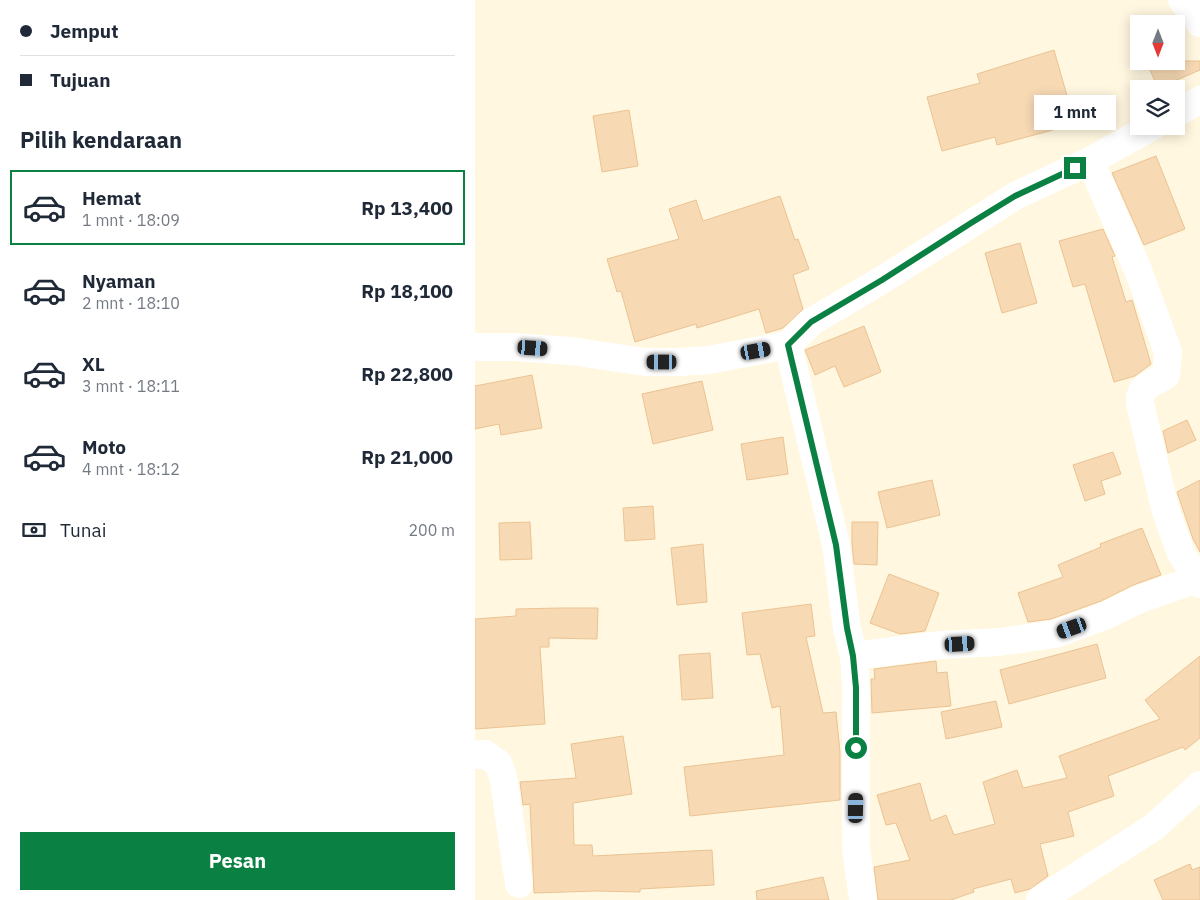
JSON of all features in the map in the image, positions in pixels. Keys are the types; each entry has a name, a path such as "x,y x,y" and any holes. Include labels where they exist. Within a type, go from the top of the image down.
{"street":[{"path":"1182,0 1200,23"},
{"path":"1185,109 1200,100"},
{"path":"475,347 514,347 571,351 645,362 679,362 709,360 788,345 811,322 882,280 993,209 1015,196 1090,162 1137,135"},
{"path":"853,656 940,644 999,642 1055,634 1107,615 1140,599 1199,582 1181,553 1166,512 1140,404 1139,396 1141,391 1146,386 1166,375 1169,352 1138,270 1090,162"},
{"path":"788,345 836,545 847,628 853,656 856,688 856,848 863,900"},
{"path":"475,755 485,754 498,764 503,776 519,884"},
{"path":"1040,900 1154,827 1200,785"}],"building":[{"path":"1054,50 1075,124 997,145 995,137 942,151 927,97 980,83 977,74"},
{"path":"1185,61 1200,61 1200,70 1177,80 1154,80 1150,70 1185,70"},
{"path":"629,110 638,166 602,172 593,116"},
{"path":"1156,156 1185,229 1144,245 1112,173"},
{"path":"780,196 795,240 798,239 809,269 793,275 803,309 783,328 766,333 759,309 697,328 696,324 635,342 621,291 617,292 607,259 679,239 669,209 696,200 703,221"},
{"path":"1103,229 1115,256 1112,257 1126,302 1132,300 1151,364 1135,376 1114,382 1085,284 1073,287 1059,241"},
{"path":"1020,243 1037,303 1002,313 985,253"},
{"path":"864,326 881,372 844,387 835,366 815,375 805,350"},
{"path":"532,375 542,428 501,435 499,424 475,429 475,386"},
{"path":"702,381 713,430 653,444 642,394"},
{"path":"1187,420 1196,440 1168,453 1163,431"},
{"path":"783,437 788,474 747,480 741,444"},
{"path":"1113,452 1121,474 1101,481 1105,494 1085,501 1073,465"},
{"path":"932,480 940,515 887,528 878,492"},
{"path":"1200,480 1200,552 1193,539 1177,492"},
{"path":"653,506 655,539 625,541 623,508"},
{"path":"530,522 532,559 500,560 499,523"},
{"path":"852,522 878,522 877,565 854,564"},
{"path":"1142,528 1161,575 1133,585 1101,601 1051,619 1028,622 1018,593 1063,577 1058,565 1101,547 1100,544"},
{"path":"703,544 707,602 677,605 671,548"},
{"path":"889,574 939,593 925,631 900,634 870,623"},
{"path":"811,604 815,636 806,637 823,713 836,712 840,752 840,800 690,816 684,767 784,755 780,706 772,708 760,654 747,655 742,613"},
{"path":"598,608 597,639 549,638 549,647 540,647 545,724 475,729 475,619 516,616 516,609"},
{"path":"1097,644 1106,678 1009,704 1000,670"},
{"path":"710,653 713,698 682,700 679,655"},
{"path":"1200,656 1200,738 1185,750 1183,747 1108,776 1114,796 1068,812 1074,836 1040,844 1048,876 1030,889 1015,893 1011,879 973,889 974,892 951,900 878,900 874,867 910,860 896,823 886,825 877,795 920,783 931,821 946,815 954,835 995,824 983,782 1017,770 1023,788 1067,778 1059,756 1160,719 1145,700"},
{"path":"936,661 937,673 947,672 951,706 872,713 871,679 875,679 874,669"},
{"path":"996,701 1002,727 946,739 941,712"},
{"path":"623,736 632,794 573,803 574,845 592,845 593,856 712,850 714,885 640,889 640,892 534,893 530,804 523,805 520,782 576,778 571,744"},
{"path":"1190,864 1192,870 1200,867 1200,900 1163,900 1154,880"},
{"path":"823,877 829,900 757,900 756,891"}],"route":[{"path":"856,748 856,688 853,656 847,628 836,545 788,345 811,322 882,280 971,223 1015,196 1075,168"}]}
